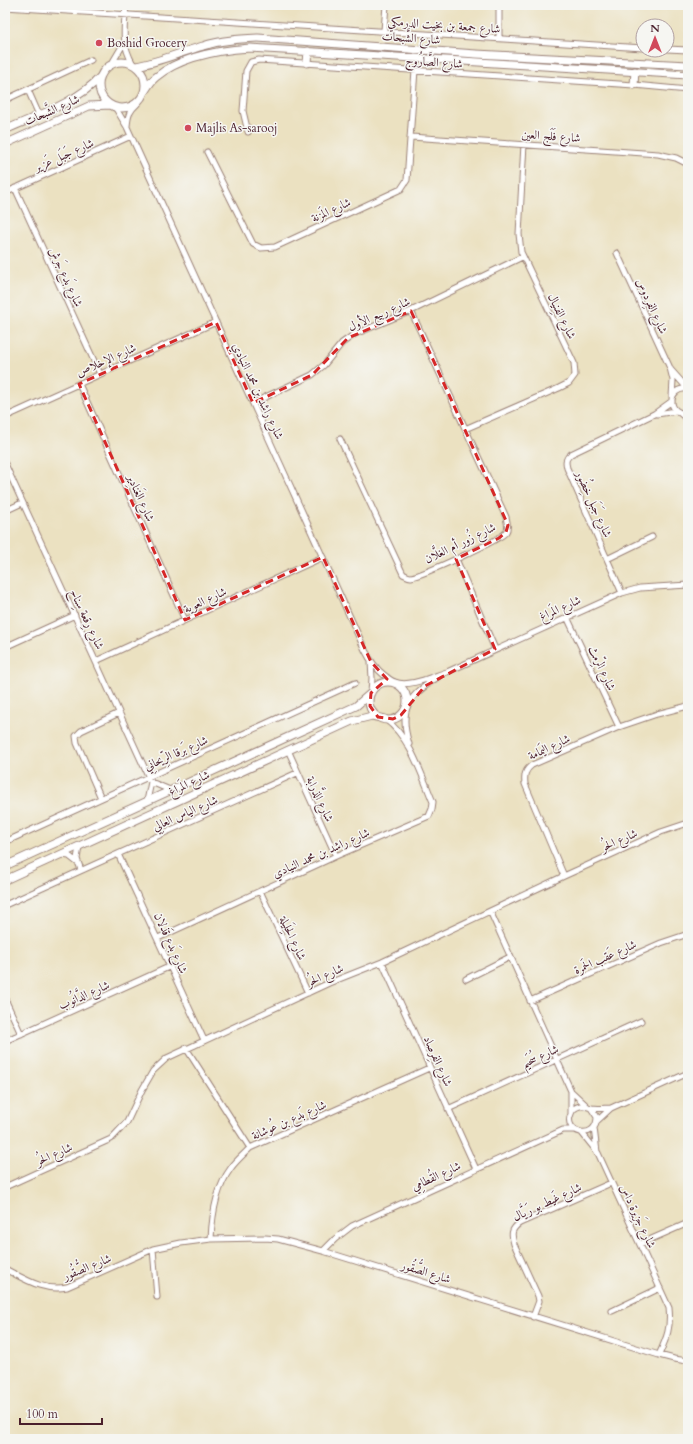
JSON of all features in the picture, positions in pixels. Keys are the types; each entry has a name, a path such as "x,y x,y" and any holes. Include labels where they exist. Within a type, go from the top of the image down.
{"street":[{"path":"126,5 124,43 127,54 134,65 141,71 146,84 142,98 130,111 127,127"},
{"path":"384,31 386,5"},
{"path":"499,5 499,38"},
{"name":"شارع جمعة بن بخيت الدرمكي","path":"5,7 635,47"},
{"name":"شارع الشَّبحات","path":"134,65 152,63 204,45 232,40 258,38 476,54 688,65"},
{"path":"111,65 124,43"},
{"name":"شارع الشَّبحات","path":"145,91 155,77 169,68 212,53 250,48 688,75"},
{"path":"675,49 688,50"},
{"path":"307,63 308,51"},
{"path":"5,100 90,60"},
{"name":"شارع الصَّارُوج","path":"248,132 243,111 246,71 251,62 259,60 634,85 688,90"},
{"path":"134,65 126,62 118,62 111,65 103,72 100,77 99,85 100,93 104,100 113,106 127,108 137,104"},
{"name":"شارع المَزنة","path":"207,152 253,244 261,248 275,247 401,189 407,180 415,70"},
{"path":"634,85 635,72"},
{"name":"شارع الشَّبحات","path":"5,130 77,97 92,86 100,77"},
{"path":"28,90 39,114"},
{"name":"شارع الشَّبحات","path":"5,144 88,106 113,106"},
{"name":"شارع راشد بن محمد النيادي","path":"113,106 127,127 371,662 395,683"},
{"name":"شارع جَبَل عَزير","path":"5,193 131,136"},
{"name":"شارع فَلَج العين","path":"411,137 658,154 676,158 688,164"},
{"name":"شارع الفِنيال","path":"465,429 559,388 569,383 574,375 574,363 522,257 519,234 524,144"},
{"name":"شارع بَدع جَرش","path":"15,188 100,374"},
{"name":"شارع الفِردوس","path":"618,253 670,368 673,380 672,399"},
{"name":"شارع ربيع الأول","path":"253,403 312,375 324,365 342,343 355,334 411,311 522,257"},
{"name":"شارع زُور أم الغلَّان","path":"340,439 402,574 412,577 456,559 499,538 506,532 508,525 506,517 411,311"},
{"name":"شارع الإخلاص","path":"5,417 216,322"},
{"name":"شارع الفِردوس","path":"670,368 688,389"},
{"name":"شارع الغَنادِير","path":"78,384 185,620"},
{"name":"شارع جَبَل خِضُور","path":"622,593 565,462 571,454 654,414 672,399 677,391 680,389 688,389"},
{"path":"672,399 672,404 678,412 688,420"},
{"name":"شارع جَبَل خِضُور","path":"654,414 678,412 688,413"},
{"name":"شارع رِقعة سِناح","path":"5,464 150,779"},
{"path":"5,511 22,503"},
{"path":"607,559 652,537"},
{"name":"شارع العوية","path":"96,661 323,557"},
{"path":"456,559 495,649"},
{"name":"شارع المَراغ","path":"406,709 418,690 447,672 567,617 622,593 640,588 688,585"},
{"path":"5,647 74,615"},
{"name":"شارع الرِّمث","path":"567,617 619,727"},
{"name":"شارع راشد بن محمد النيادي","path":"371,662 371,693"},
{"name":"شارع المَراغ","path":"395,683 418,682 447,672"},
{"path":"381,683 395,683 402,687 406,693 408,701 406,709 401,715 393,719 385,720 378,717 373,712 369,700 375,687 381,683"},
{"name":"شارع بَرقا الرِّيحانِي","path":"5,842 101,798 150,779 355,684"},
{"name":"شارع المَراغ","path":"5,866 356,706 371,693"},
{"name":"شارع اليَمامة","path":"564,876 525,784 524,777 527,768 532,764 619,727 657,714 688,706"},
{"name":"شارع راشد بن محمد النيادي","path":"158,938 336,856 429,816 433,802 411,752 404,726 406,709"},
{"path":"101,798 77,743 76,736 81,731 119,713"},
{"name":"شارع المَراغ","path":"5,880 352,721 372,716 385,720"},
{"name":"شارع راشد بن محمد النيادي","path":"385,720 397,730 411,752"},
{"name":"شارع الذَّرابة","path":"288,750 336,856"},
{"name":"شارع الياس العالِي","path":"5,905 297,772"},
{"path":"147,801 150,779 170,790"},
{"name":"شارع الحُر","path":"5,1187 111,1139 127,1122 153,1071 167,1058 329,983 382,962 661,832 688,823"},
{"path":"79,847 77,853 78,863 81,870"},
{"name":"شارع بَدع قَذلان","path":"118,854 204,1040"},
{"path":"62,855 72,858 78,863"},
{"name":"شارع الحِلَيلة","path":"260,891 308,993"},
{"path":"490,911 571,1091 596,1113 597,1121"},
{"name":"شارع عَقب الحَمرة","path":"530,1001 661,943 688,934"},
{"path":"466,979 510,957"},
{"name":"شارع الفِرصاد","path":"382,962 476,1169"},
{"name":"شارع الدَّانُوب","path":"5,1041 171,966"},
{"path":"5,999 21,1034"},
{"name":"شارع سُحَيم","path":"448,1109 641,1020"},
{"path":"186,1048 250,1148"},
{"name":"شارع بَدع بن عُوشانة","path":"211,1239 214,1211 223,1182 231,1167 250,1148 429,1068"},
{"path":"571,1091 570,1123 575,1130 582,1133 594,1128 597,1121 611,1108 688,1073"},
{"path":"571,1113 578,1106 611,1108"},
{"path":"563,1130 570,1119"},
{"name":"شارع جَزِيرة داس","path":"594,1128 598,1153 669,1308 670,1325 668,1336 659,1355"},
{"name":"شارع القُطامِي","path":"323,1251 335,1239 352,1226 563,1130 575,1130"},
{"name":"شارع جَزِيرة داس","path":"582,1133 598,1153"},
{"name":"شارع غَيط بو رَيَّال","path":"533,1317 539,1301 538,1296 514,1244 511,1236 512,1229 520,1223 611,1183"},
{"path":"640,1244 688,1223"},
{"name":"شارع الصُّقُور","path":"5,1269 44,1287 59,1288 67,1286 153,1249 180,1243 211,1239 271,1239 323,1251 659,1355 688,1361"},
{"path":"153,1249 157,1296"},
{"path":"612,1311 660,1288"}],"highlighted area":[{"path":"411,311 508,525 506,532 499,538 456,559 495,649 425,686 401,715 393,719 378,717 370,706 371,693 387,679 371,662 323,557 185,620 79,384 216,322 253,403 312,375 348,338"}],"place":[{"name":"Boshid Grocery","path":"99,43"},
{"name":"Majlis As-sarooj","path":"188,128"}]}
